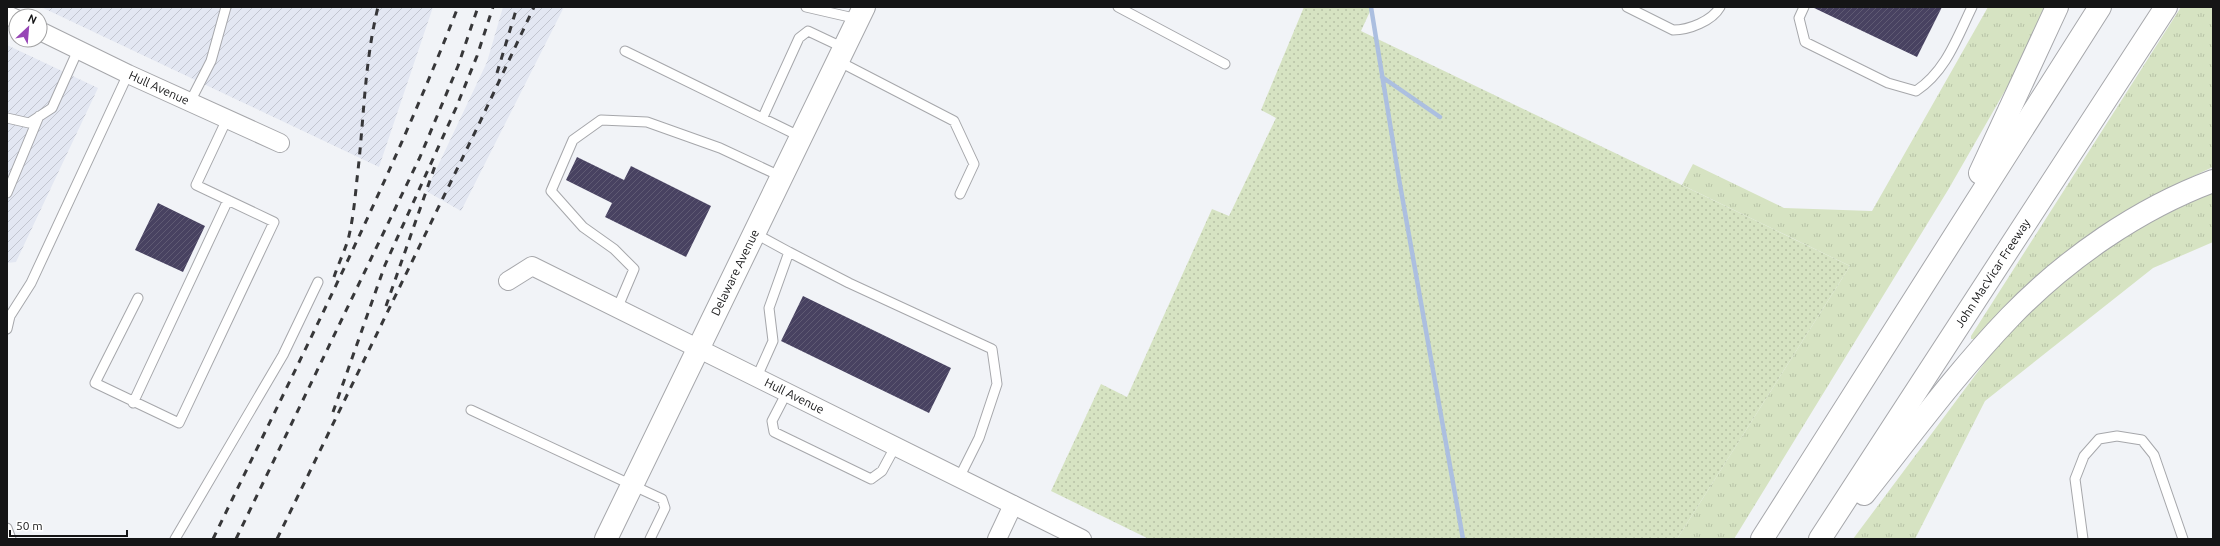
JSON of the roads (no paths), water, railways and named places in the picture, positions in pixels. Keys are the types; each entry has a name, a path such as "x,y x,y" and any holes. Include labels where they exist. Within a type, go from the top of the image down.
{"main road":[{"path":"1941,257 2057,7"},
{"path":"1762,539 2100,7"},
{"name":"John MacVicar Freeway","path":"1820,539 2166,7"},
{"name":"Delaware Avenue","path":"606,539 861,13"},
{"path":"1828,539 1980,350 2044,284 2093,246 2146,213 2213,181"}],"street":[{"name":"Hull Avenue","path":"48,35 128,74 280,143"},
{"name":"Hull Avenue","path":"508,281 532,266 786,394 1082,539"},
{"path":"997,539 1014,505"}],"lane":[{"path":"190,102 211,61 226,7"},
{"path":"806,7 861,13"},
{"path":"1118,7 1225,64"},
{"path":"1627,7 1674,30 1682,30 1698,25 1720,7"},
{"path":"1804,7 1799,18 1804,42 1888,83 1916,91 1926,85 1944,65 1972,7"},
{"path":"763,117 799,38 808,31 841,54 954,121 974,164 960,194"},
{"path":"7,118 29,123 52,108 78,50"},
{"path":"625,51 763,117 801,137"},
{"path":"7,329 9,315 31,283 128,74"},
{"path":"7,193 39,116"},
{"path":"138,298 95,383 133,403 179,423 274,222 196,185 227,119"},
{"path":"617,310 634,269 614,249 583,227 551,191 572,140 601,120 647,122 720,148 782,176"},
{"path":"133,403 228,200"},
{"path":"754,233 849,283 992,349 997,384 979,438 958,478"},
{"path":"756,379 772,341 769,308 789,252"},
{"path":"175,539 283,355 318,282"},
{"path":"786,394 772,421 774,432 871,479 882,471 895,447"},
{"path":"471,410 633,484 662,499 665,508 650,539"},
{"path":"2083,539 2075,479 2084,456 2099,440 2117,436 2142,440 2154,455 2183,539"},
{"path":"7,528 11,539"}],"waterway":[{"path":"1371,7 1399,179 1463,539"},
{"path":"1382,77 1440,117"}],"railway":[{"path":"334,277 348,240 353,217 367,71 373,28 378,7"},
{"path":"213,539 372,209 431,75 458,7"},
{"path":"236,539 420,157 458,66 478,7"},
{"path":"333,412 385,265 456,108 477,56 493,7"},
{"path":"497,73 517,7"},
{"path":"277,539 479,124 534,7"},
{"path":"386,306 435,166"}]}
